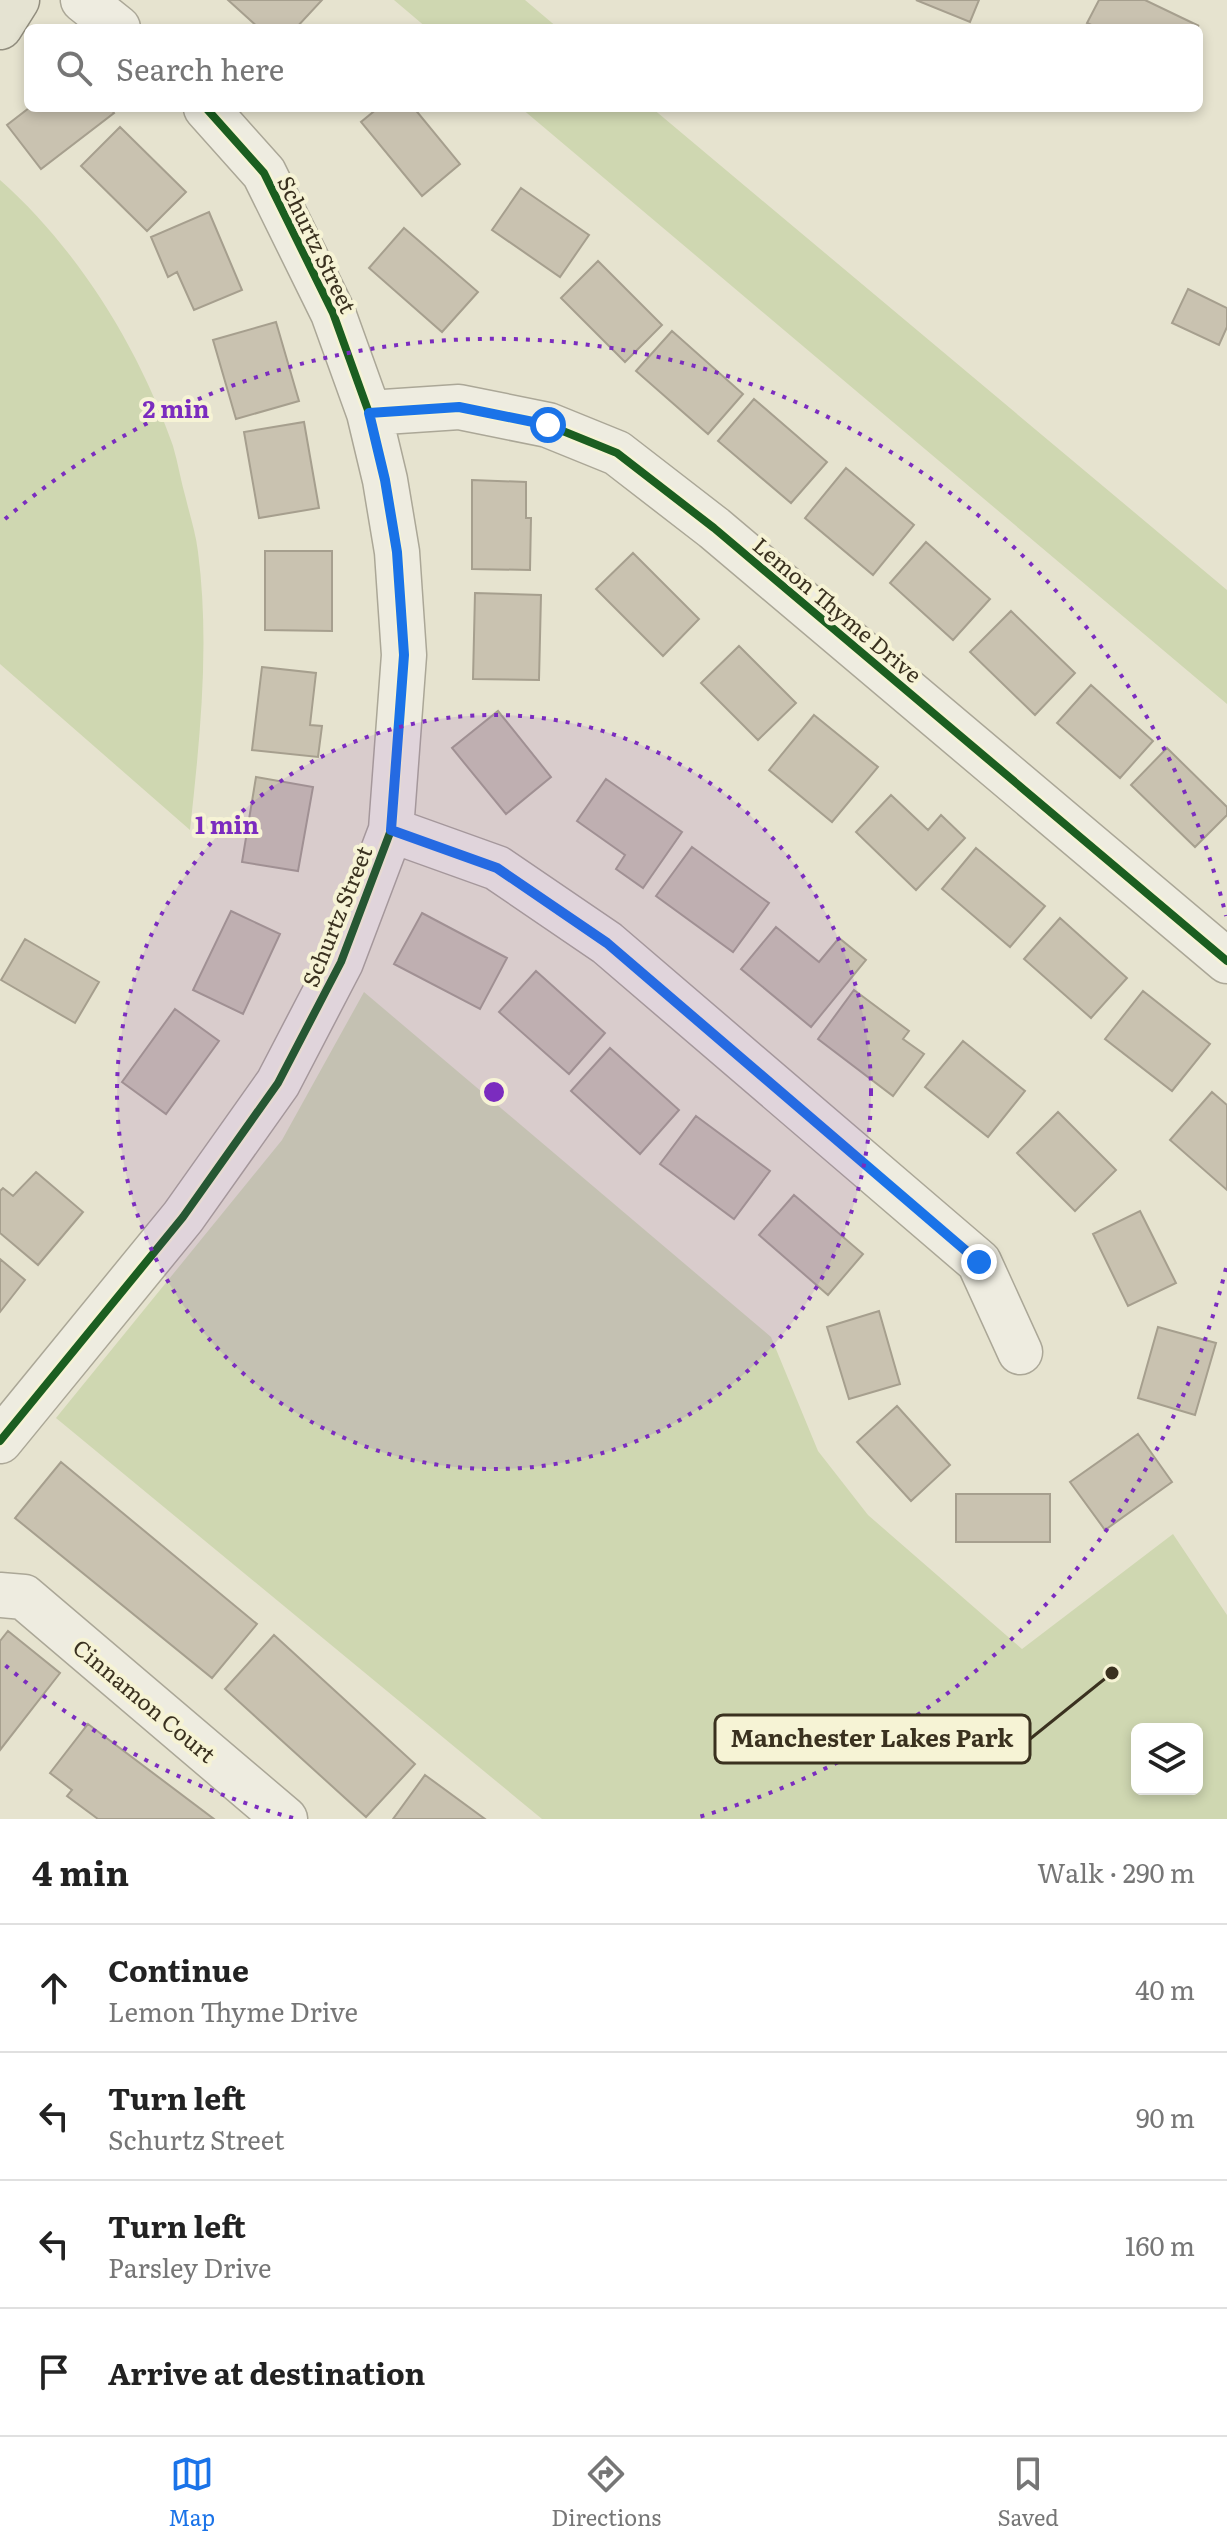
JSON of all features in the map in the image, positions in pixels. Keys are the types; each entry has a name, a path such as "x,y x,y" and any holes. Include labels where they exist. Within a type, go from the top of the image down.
{"main road":[{"path":"0,27 17,0"}],"street":[{"path":"83,0 113,24"},
{"name":"Schurtz Street","path":"0,1441 183,1217 278,1083 341,962 391,830 404,655 397,552 385,480 369,413 333,313 264,173 210,112"},
{"name":"Lemon Thyme Drive","path":"369,413 459,407 548,425 617,453 714,528 1227,961"},
{"path":"391,830 497,868 607,943 979,1262 1020,1352"},
{"name":"Cinnamon Court","path":"0,1595 24,1597 285,1819"}],"green space":[{"path":"394,0 525,0 553,24 422,24"},
{"path":"526,112 657,112 1227,590 1227,704"},
{"path":"0,180 55,237 103,302 143,373 173,446 197,545 202,587 200,726 190,830 0,664"},
{"path":"364,992 771,1337 818,1451 868,1515 1022,1649 1173,1534 1227,1615 1227,1819 542,1819 56,1418 282,1140"}],"building":[{"path":"228,0 322,0 300,24 255,24"},
{"path":"916,0 979,0 970,22"},
{"path":"1099,0 1145,0 1195,24 1089,24 1087,23"},
{"path":"24,112 114,113 41,169 7,125"},
{"path":"373,112 417,112 460,164 422,196 361,122"},
{"path":"120,127 186,192 147,231 81,166"},
{"path":"521,188 589,235 560,277 492,230"},
{"path":"209,212 242,290 194,310 177,272 168,277 151,237"},
{"path":"404,228 478,292 442,332 369,268"},
{"path":"598,261 662,325 625,362 561,298"},
{"path":"1188,289 1227,308 1227,327 1219,345 1172,323"},
{"path":"276,322 299,401 236,419 213,340"},
{"path":"672,331 743,394 708,434 636,371"},
{"path":"754,399 827,462 791,503 718,441"},
{"path":"304,422 319,508 259,518 244,432"},
{"path":"846,468 914,525 873,575 805,518"},
{"path":"472,480 526,482 526,518 531,518 530,570 472,569"},
{"path":"926,542 990,599 953,640 890,583"},
{"path":"265,551 332,551 332,631 265,630"},
{"path":"633,553 699,619 663,656 596,589"},
{"path":"475,593 541,595 539,680 473,679"},
{"path":"1011,611 1075,673 1035,715 970,652"},
{"path":"739,646 796,703 758,740 701,683"},
{"path":"262,667 316,673 310,725 322,726 318,757 252,750"},
{"path":"1091,685 1153,741 1120,778 1057,723"},
{"path":"498,711 551,777 506,814 452,748"},
{"path":"814,715 878,767 832,822 769,770"},
{"path":"1167,748 1227,807 1227,815 1195,847 1131,785"},
{"path":"256,777 313,787 298,871 242,862"},
{"path":"606,779 682,832 643,888 616,869 625,855 577,821"},
{"path":"891,795 928,830 941,815 965,838 916,890 856,832"},
{"path":"692,847 769,903 733,952 656,896"},
{"path":"976,848 1045,906 1010,947 942,889"},
{"path":"231,911 280,934 243,1014 193,990"},
{"path":"422,913 507,958 480,1009 394,964"},
{"path":"1060,918 1127,978 1091,1018 1024,959"},
{"path":"776,927 819,962 839,938 866,960 811,1027 741,969"},
{"path":"25,939 99,982 75,1023 1,980"},
{"path":"536,971 605,1033 569,1074 499,1012"},
{"path":"854,990 909,1031 903,1039 924,1054 893,1096 818,1039"},
{"path":"1143,991 1210,1044 1172,1091 1105,1039"},
{"path":"175,1009 219,1041 166,1114 122,1082"},
{"path":"963,1041 1025,1091 988,1137 925,1087"},
{"path":"610,1048 679,1110 640,1154 571,1091"},
{"path":"1212,1092 1227,1105 1227,1190 1170,1140"},
{"path":"1058,1112 1116,1170 1075,1211 1017,1153"},
{"path":"696,1116 770,1171 734,1219 660,1164"},
{"path":"36,1172 83,1212 38,1265 0,1233 0,1191 3,1188 13,1196"},
{"path":"794,1195 863,1254 828,1295 759,1235"},
{"path":"1140,1211 1176,1283 1128,1306 1093,1234"},
{"path":"0,1259 25,1280 0,1312"},
{"path":"879,1311 900,1384 849,1399 827,1327"},
{"path":"1158,1327 1216,1343 1195,1415 1138,1398"},
{"path":"897,1406 950,1465 911,1501 857,1442"},
{"path":"1138,1434 1172,1482 1105,1530 1070,1482"},
{"path":"61,1462 257,1624 212,1678 15,1518"},
{"path":"956,1494 1050,1494 1050,1542 956,1542"},
{"path":"8,1631 60,1673 0,1750 0,1641"},
{"path":"274,1635 415,1764 366,1817 225,1689"},
{"path":"88,1724 214,1819 98,1819 67,1796 72,1790 50,1773"},
{"path":"425,1775 485,1819 393,1819"}],"cycle path":[{"path":"0,1441 183,1217 278,1083 341,962 391,830 404,655 397,552 385,480 369,413 333,313 264,173 210,112"},
{"path":"369,413 459,407 548,425 617,453 714,528 1227,961"}],"place":[{"name":"Manchester Lakes Park","path":"1112,1673"}],"route":[{"path":"548,425 459,407 369,413 385,480 397,552 404,655 391,830 497,868 607,943 979,1262"}]}
